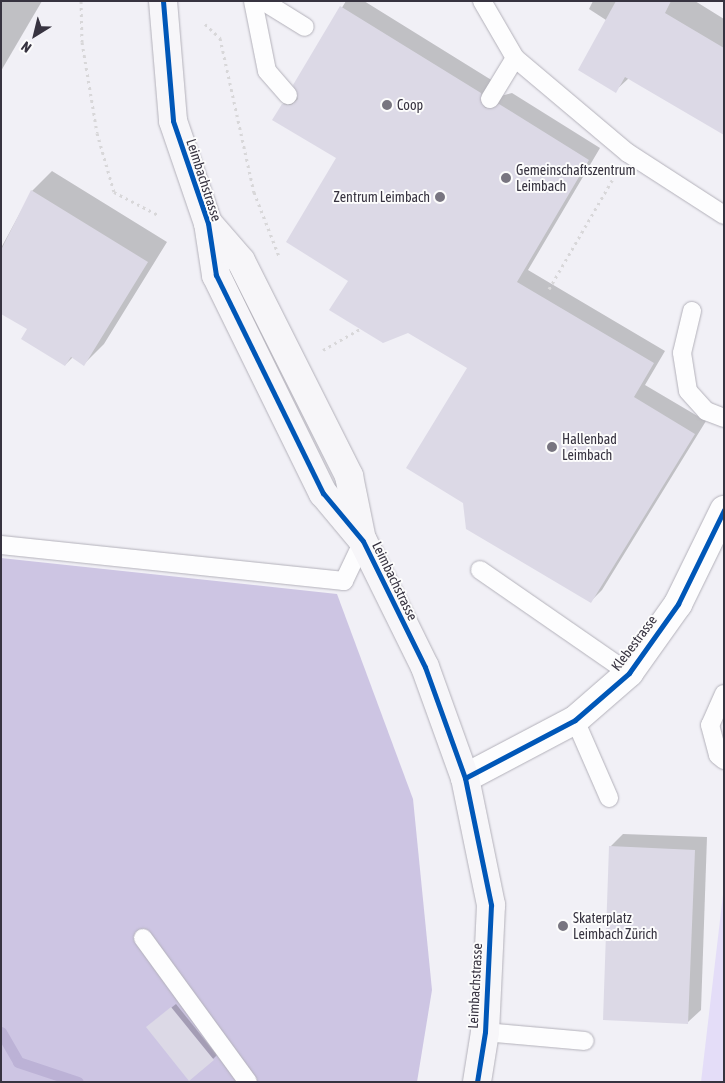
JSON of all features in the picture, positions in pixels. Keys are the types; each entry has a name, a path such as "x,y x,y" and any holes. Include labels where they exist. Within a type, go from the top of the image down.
{"street":[{"name":"Leimbachstrasse","path":"163,1 173,121 208,223 220,284 323,493 362,541 425,667 465,778 490,905 485,1032 477,1082"},
{"name":"Klebestrasse","path":"465,778 574,720 629,673 678,604 724,510"}],"lane":[{"path":"253,1 267,71 288,94"},
{"path":"264,1 306,27"},
{"path":"482,1 515,58 628,153 724,215"},
{"path":"490,99 515,58"},
{"path":"692,311 682,353 688,391 706,411 724,418"},
{"path":"1,545 344,581 362,541"},
{"path":"480,570 629,673"},
{"path":"724,694 710,725 718,755 724,760"},
{"path":"574,720 609,798"},
{"path":"143,938 248,1082"},
{"path":"485,1032 585,1041"}],"path":[{"path":"81,1 82,42 97,133 114,192 158,215"},
{"path":"205,24 220,38 254,192 282,263"},
{"path":"549,289 628,153"},
{"path":"314,344 318,353 360,329"}],"shaded area":[{"path":"1,558 337,594 413,799 432,990 417,1082 1,1082"},
{"path":"724,886 724,1082 701,1082"}],"building":[{"path":"616,1 671,1 665,13 724,48 724,135 625,77 616,93 578,70"},
{"path":"340,6 481,93 485,108 499,104 589,160 517,282 654,363 634,397 695,434 591,603 466,529 463,503 406,468 467,368 408,333 383,343 329,310 348,281 286,242 336,158 272,120 282,104 291,105 298,99 293,85"},
{"path":"31,190 148,262 84,366 71,357 65,366 21,339 27,329 1,314 1,250"},
{"path":"609,846 695,850 688,1024 603,1020"},
{"path":"171,1007 214,1060 189,1081 146,1027"}],"waterway":[{"path":"1,1032 18,1062 78,1082"}],"cycle path":[{"path":"163,1 173,121 208,223 216,275 323,493 363,541 425,667 465,778 491,905 485,1032 477,1082"},
{"path":"465,778 575,720 629,673 678,604 724,510"}],"place":[{"name":"Coop","path":"387,105"},
{"name":"Gemeinschaftszentrum Leimbach","path":"506,178"},
{"name":"Zentrum Leimbach","path":"440,197"},
{"name":"Hallenbad Leimbach","path":"552,447"},
{"name":"Skaterplatz Leimbach Zürich","path":"563,926"}]}
